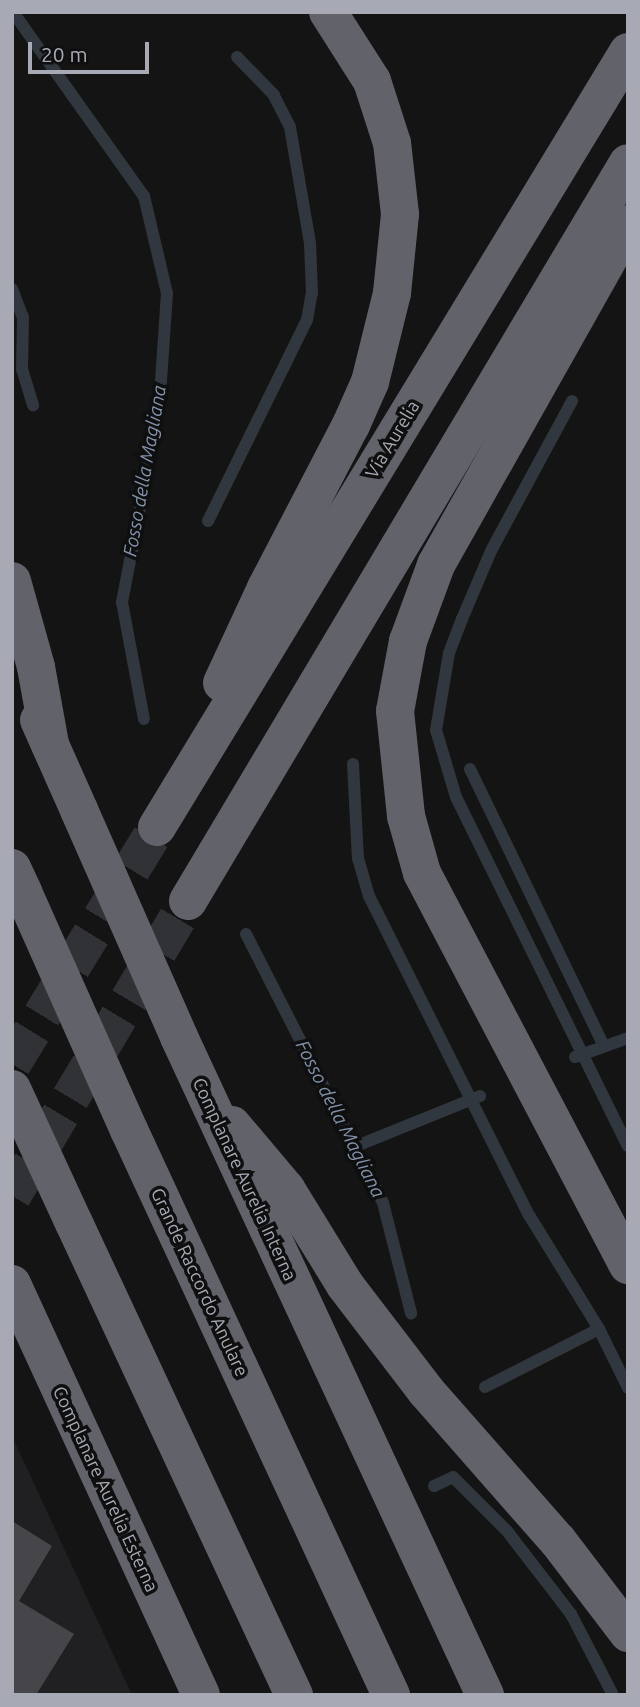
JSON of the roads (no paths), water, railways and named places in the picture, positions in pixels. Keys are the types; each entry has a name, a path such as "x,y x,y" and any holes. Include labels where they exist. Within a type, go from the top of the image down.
{"highway":[{"path":"198,759 232,656 351,425 386,328 400,214 392,143 372,81 328,12"},
{"name":"Via Aurelia","path":"157,827 628,52"},
{"path":"188,901 628,163"},
{"path":"628,224 436,565 402,664 396,741 411,837 440,914 628,1265"},
{"path":"12,581 24,618 50,744"},
{"name":"Complanare Aurelia Interna","path":"12,661 207,1099 485,1695"},
{"name":"Grande Raccordo Anulare","path":"18,880 129,1130 391,1695"},
{"path":"12,1089 294,1695"},
{"path":"207,1099 266,1163 345,1285 426,1391 558,1541 628,1633"},
{"name":"Complanare Aurelia Esterna","path":"20,1300 201,1695"},
{"path":"173,1635 183,1695"}],"waterway":[{"name":"Fosso della Magliana","path":"13,12 144,196 167,293 159,410 122,602 144,719"},
{"path":"208,521 307,320 312,293 310,243 290,127 274,95 237,57"},
{"path":"12,289 23,317 22,369 33,405"},
{"path":"572,401 491,551 462,619 449,653 436,730 456,797 628,1146"},
{"path":"353,764 358,858 369,896 529,1215 599,1329 628,1388"},
{"path":"470,769 604,1046"},
{"name":"Fosso della Magliana","path":"246,934 383,1203 411,1313"},
{"path":"575,1057 628,1038"},
{"path":"354,1147 480,1096"},
{"path":"485,1387 599,1329"},
{"path":"434,1486 453,1477 507,1531 571,1614 613,1695"}],"tunnel":[{"path":"12,1064 157,827"},
{"path":"12,1196 188,901"}]}
